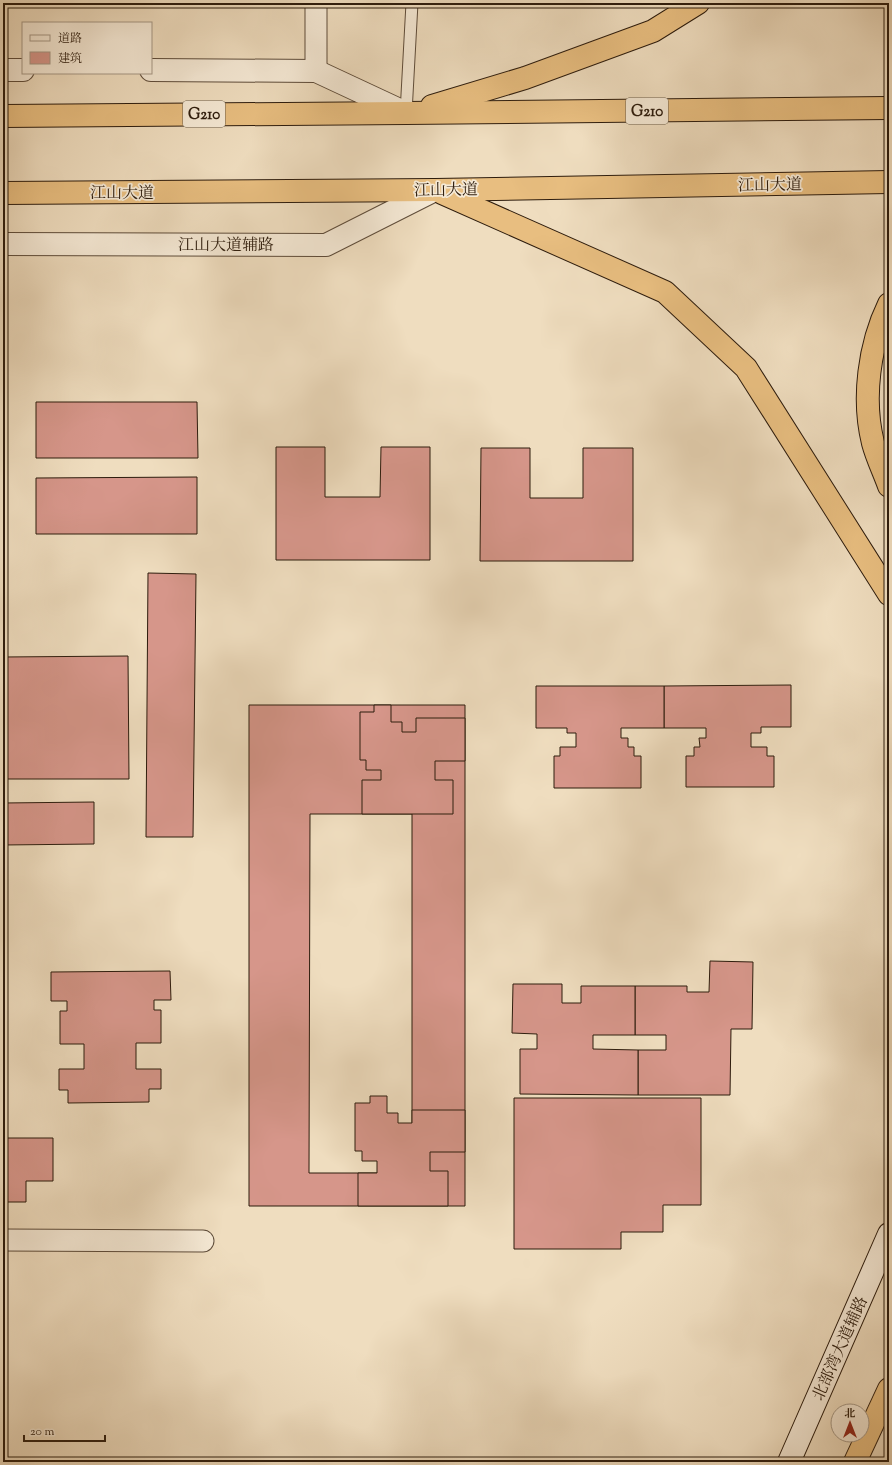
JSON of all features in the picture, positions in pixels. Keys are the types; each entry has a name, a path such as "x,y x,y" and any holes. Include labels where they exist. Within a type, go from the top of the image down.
{"highway":[{"path":"406,113 526,78 654,31 698,3"},
{"name":"G210","path":"3,116 889,108"},
{"name":"江山大道","path":"3,193 435,190 889,182"},
{"path":"435,190 665,292 746,368 889,594"},
{"path":"889,304 871,355 867,402 873,443 889,486"},
{"path":"855,1462 889,1389"}],"street":[{"path":"316,3 316,70"},
{"path":"3,70 22,70"},
{"path":"152,70 316,70 406,113"},
{"name":"江山大道辅路","path":"3,244 326,244 435,190"},
{"name":"北部湾大道辅路","path":"789,1462 889,1234"},
{"path":"3,1240 203,1241"}],"lane":[{"path":"406,113 412,3"}],"green space":[{"path":"201,3 202,4 88,4"}],"building":[{"path":"36,402 197,402 198,458 36,458"},
{"path":"276,447 325,447 325,497 380,497 381,447 430,447 430,560 276,560"},
{"path":"481,448 530,448 530,498 583,498 583,448 633,448 633,561 480,561"},
{"path":"197,477 197,534 36,534 36,478"},
{"path":"148,573 196,574 193,837 146,837"},
{"path":"128,656 129,779 3,779 3,657"},
{"path":"791,685 791,727 761,727 761,733 751,733 751,747 767,747 767,756 774,756 774,787 686,787 686,756 694,756 694,747 700,747 699,738 706,738 706,728 664,728 664,686"},
{"path":"536,686 664,686 664,728 621,728 621,738 628,738 628,747 634,747 634,756 641,756 641,788 554,788 554,756 560,756 560,747 576,747 576,733 567,733 567,728 536,728"},
{"path":"249,705 465,705 465,1206 249,1206","holes":["310,814 412,814 412,1173 309,1173"]},
{"path":"374,705 391,705 391,722 402,722 402,732 416,732 416,718 465,718 465,761 435,761 435,780 453,780 453,814 362,814 362,780 381,780 381,770 366,770 366,760 360,760 360,712 374,712"},
{"path":"94,802 94,844 3,845 3,803"},
{"path":"4,936 4,971 3,971"},
{"path":"710,961 753,962 752,1029 731,1029 730,1095 638,1095 638,1050 666,1050 666,1035 635,1035 635,986 687,986 687,992 709,992"},
{"path":"170,971 171,1000 154,1000 154,1010 161,1010 161,1043 136,1043 136,1069 161,1069 161,1089 149,1089 149,1102 68,1103 68,1090 59,1090 59,1069 84,1069 84,1044 60,1044 60,1011 67,1011 67,1001 51,1001 51,972"},
{"path":"513,984 562,984 562,1003 581,1003 581,986 635,986 635,1035 593,1035 593,1049 638,1050 638,1095 520,1094 520,1049 537,1049 537,1034 512,1033"},
{"path":"370,1096 387,1096 387,1113 398,1113 398,1123 412,1123 412,1110 465,1110 465,1152 430,1152 430,1171 448,1171 448,1206 358,1206 358,1173 377,1173 377,1161 362,1161 362,1151 355,1151 355,1103 370,1103"},
{"path":"514,1098 701,1098 701,1205 663,1205 663,1232 621,1232 621,1249 514,1249"},
{"path":"3,1138 53,1138 53,1181 26,1181 26,1202 3,1202"}]}
